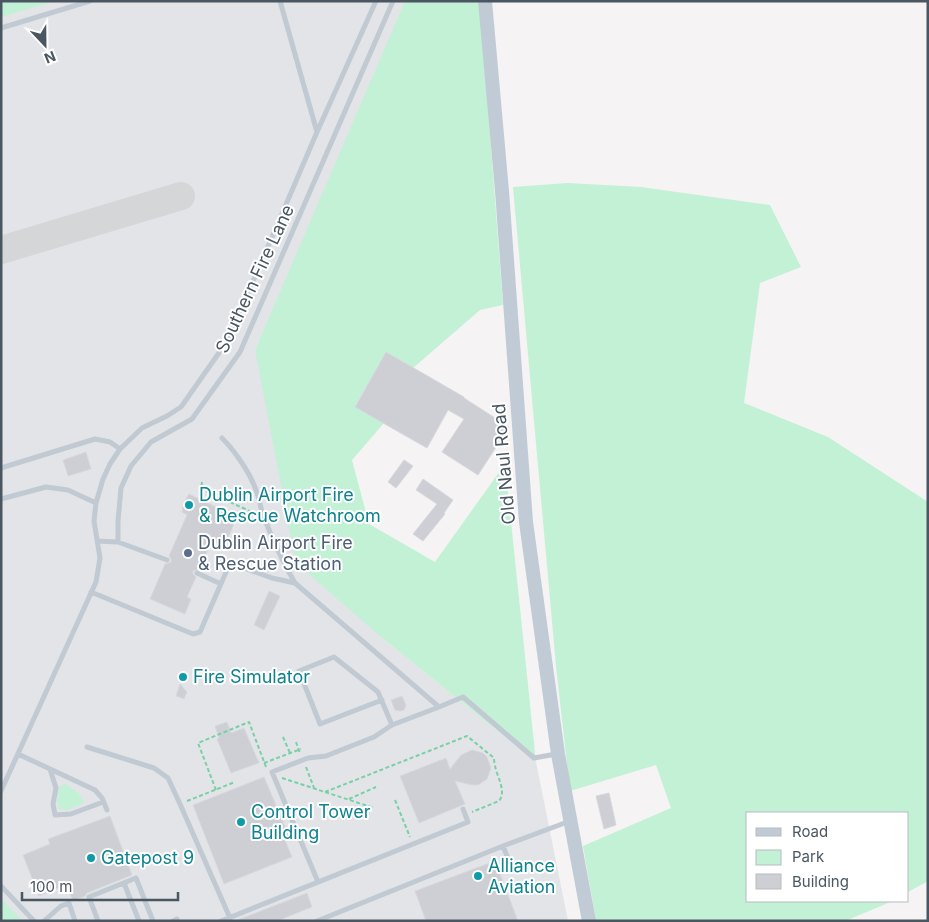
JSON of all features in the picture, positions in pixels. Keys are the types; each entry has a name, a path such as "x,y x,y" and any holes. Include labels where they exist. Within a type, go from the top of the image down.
{"main road":[{"name":"Old Naul Road","path":"485,1 501,182 526,522 558,754 589,921"}],"lane":[{"path":"1,28 90,1"},
{"path":"280,1 317,132"},
{"path":"1,790 96,582 100,558 94,520 96,503 103,479 110,464 120,449 142,428 181,407 228,340 317,132 376,1"},
{"name":"Southern Fire Lane","path":"118,542 121,488 131,466 151,442 192,419 240,352 393,1"},
{"path":"222,438 249,474 257,490 262,512 283,562 295,583 439,707"},
{"path":"1,468 95,440 110,442 120,449"},
{"path":"1,499 46,487 68,490 96,503"},
{"path":"97,541 118,542 167,560"},
{"path":"91,592 193,634 200,632 230,563 272,578 295,583"},
{"path":"197,573 221,584"},
{"path":"382,700 320,724 299,671 334,657 378,692 382,700 392,725"},
{"path":"318,882 272,772 308,758 326,756 374,737 392,725 464,697 534,758 558,754"},
{"path":"87,747 154,768 168,778 230,918"},
{"path":"18,754 95,790 107,810"},
{"path":"50,769 56,788 55,815 71,814 103,802"},
{"path":"221,921 468,822 462,809"},
{"path":"317,921 502,846 570,821"},
{"path":"502,846 511,866"},
{"path":"98,921 89,897 136,878 153,921"},
{"path":"124,883 139,921"},
{"path":"1,886 34,921"},
{"path":"44,921 61,906 69,903 75,921"},
{"path":"332,915 334,921"}],"path":[{"path":"202,482 201,489 258,514"},
{"path":"223,499 226,492"},
{"path":"216,790 198,743 249,722 266,768 286,780 374,808"},
{"path":"325,792 467,736 494,758 494,768 503,791 499,801 465,815"},
{"path":"283,737 290,753"},
{"path":"264,763 301,749"},
{"path":"180,804 235,782"},
{"path":"349,800 376,787"},
{"path":"395,800 413,844"}],"shaded area":[{"path":"1,1 410,1 255,350 381,637 536,762 568,921 1,921"}],"green space":[{"path":"1,1 55,1 1,17"},
{"path":"405,1 480,1 503,305 480,310 413,368 386,352 355,406 384,423 352,460 369,524 435,562 505,464 536,762 381,637 296,563 255,350"},
{"path":"568,183 641,187 770,205 801,267 760,283 744,403 828,437 928,502 928,881 909,891 909,812 746,812 746,902 891,902 845,921 596,921 583,846 671,808 656,765 570,791 556,666 513,187"},
{"path":"65,784 79,793 84,803 67,810 59,809 57,800 59,787"},
{"path":"1,899 23,921 1,921"}],"building":[{"path":"386,352 464,397 509,427 478,475 442,452 464,419 448,410 427,448 355,407"},
{"path":"86,452 91,469 68,476 63,460"},
{"path":"404,460 413,466 396,488 388,482"},
{"path":"423,479 453,500 445,514 423,541 413,534 437,504 416,490"},
{"name":"Dublin Airport Fire & Rescue Station","path":"189,494 237,517 224,547 212,541 199,569 193,571 196,577 187,597 191,599 185,614 150,599 165,564 171,562 169,556 187,515 182,512 184,502"},
{"path":"269,591 280,596 264,630 254,625"},
{"path":"180,684 187,692 184,699 176,696"},
{"path":"402,696 406,705 404,710 395,710 391,700"},
{"path":"227,722 231,733 244,728 259,763 231,773 217,739 219,738 215,726"},
{"path":"472,750 483,753 487,757 491,768 487,779 478,785 455,781 465,804 419,823 400,776 446,758 450,769 461,755"},
{"name":"Control Tower Building","path":"264,777 290,838 285,840 292,857 224,884 193,805"},
{"path":"609,793 616,825 604,829 596,796"},
{"name":"Gatepost 9","path":"110,816 132,875 87,893 85,896 73,901 66,885 39,896 23,855 50,844 48,839"},
{"name":"Alliance Aviation","path":"495,861 518,921 426,921 415,891"},
{"path":"307,893 312,907 277,921 235,921"}],"taxiway":[{"path":"1,250 181,196"}],"place":[{"name":"Dublin Airport Fire & Rescue Watchroom","path":"189,505"},
{"name":"Dublin Airport Fire & Rescue Station","path":"188,553"},
{"name":"Fire Simulator","path":"183,677"},
{"name":"Control Tower Building","path":"241,822"},
{"name":"Gatepost 9","path":"91,858"},
{"name":"Alliance Aviation","path":"478,876"}]}
